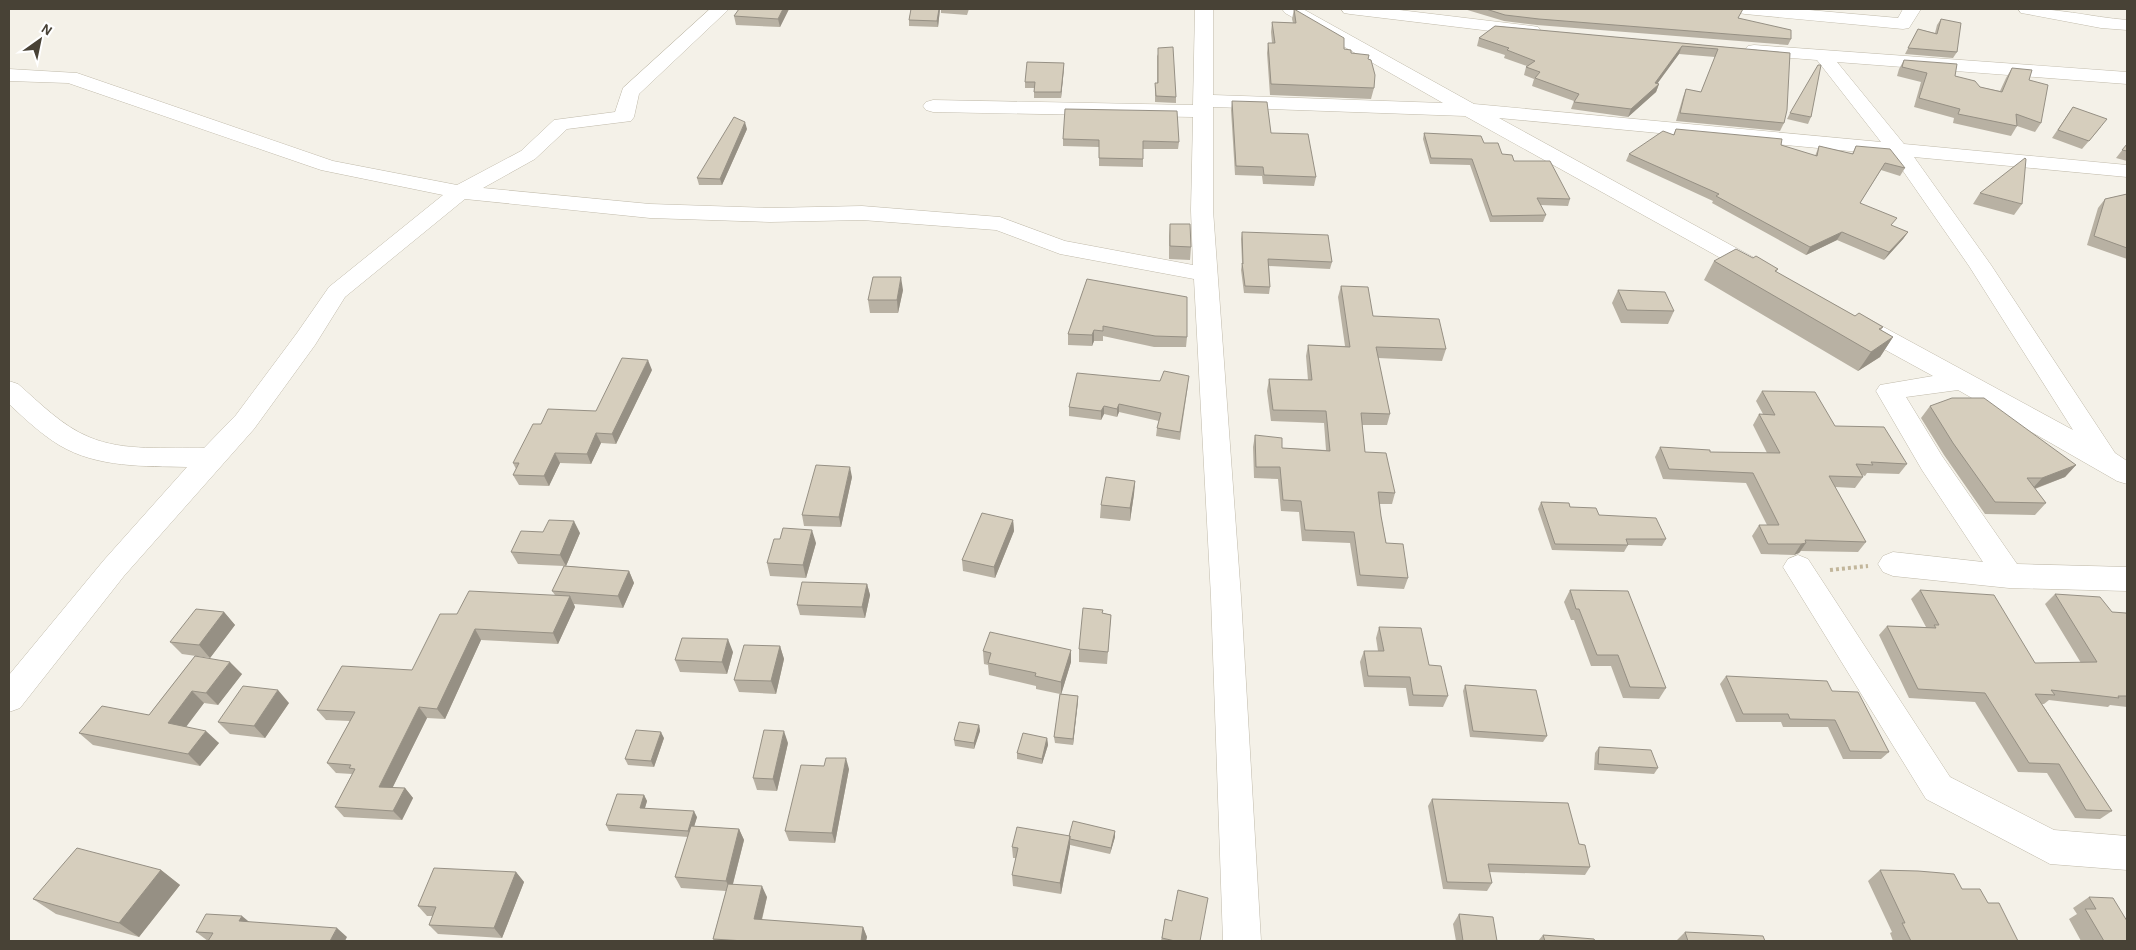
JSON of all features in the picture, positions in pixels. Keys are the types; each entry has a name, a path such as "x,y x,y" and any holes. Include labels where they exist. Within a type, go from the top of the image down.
{"street":[{"path":"9,698 114,568 245,422 306,339 337,292 460,192 528,155 561,124 624,117 630,92 720,9"},
{"path":"1204,9 1202,210 1226,597 1242,941"},
{"path":"1291,9 1542,151 1778,280"},
{"path":"1350,9 1547,32"},
{"path":"1745,9 1903,24 1912,9"},
{"path":"2027,9 2101,23 2127,25"},
{"path":"1734,48 2127,78"},
{"path":"1823,56 1900,151 2116,461 2127,474"},
{"path":"9,75 70,77 328,166 460,192 650,211 770,214 862,213 1000,224 1060,247 1205,274"},
{"path":"933,106 1203,106 1472,110 2127,171"},
{"path":"1839,314 1961,381 2116,461"},
{"path":"1961,381 1889,391 1932,464 2009,576"},
{"path":"9,390 49,424 78,443 108,453 211,458"},
{"path":"1893,564 2009,576 2127,579"},
{"path":"1800,570 1938,788 2050,847 2127,853"}],"path":[{"path":"1800,570 1893,564"}],"building":[{"path":"739,9 783,9 778,19 734,16"},
{"path":"911,9 939,9 937,21 909,20"},
{"path":"1294,9 1344,38 1344,49 1351,50 1351,53 1369,55 1368,59 1371,60 1375,75 1374,88 1271,84 1268,43 1275,43 1272,22 1296,23"},
{"path":"1486,9 1743,9 1738,18 1791,30 1791,39 1539,19 1505,15"},
{"path":"1941,19 1961,23 1957,52 1908,48 1918,29 1937,34"},
{"path":"1495,26 1790,53 1787,110 1784,123 1680,113 1686,89 1701,92 1718,49 1682,46 1655,83 1659,84 1631,109 1574,102 1579,94 1535,78 1540,72 1526,67 1535,61 1507,50 1509,48 1479,38"},
{"path":"1173,47 1176,97 1156,96 1155,83 1158,83 1158,48"},
{"path":"1904,60 1957,64 1955,76 1975,81 1980,87 2002,92 2012,68 2032,70 2029,80 2048,85 2041,123 2016,114 2017,126 1958,114 1960,109 1919,98 1927,73 1902,67"},
{"path":"1027,62 1064,63 1061,92 1034,92 1035,82 1025,82"},
{"path":"1818,65 1821,65 1811,117 1790,113"},
{"path":"1232,101 1267,102 1271,133 1308,134 1316,177 1264,175 1263,167 1236,166"},
{"path":"2073,107 2107,119 2089,141 2058,130"},
{"path":"1065,109 1177,111 1179,142 1143,141 1143,159 1099,158 1099,140 1063,139"},
{"path":"734,117 745,122 720,179 697,178"},
{"path":"1676,129 1782,139 1781,145 1817,156 1819,146 1853,154 1856,146 1890,149 1905,168 1885,163 1860,203 1897,218 1891,225 1908,232 1889,252 1842,232 1810,247 1716,196 1719,194 1629,154 1663,131 1674,135"},
{"path":"1424,133 1481,136 1484,143 1498,143 1502,154 1512,155 1514,161 1550,161 1570,199 1537,198 1546,215 1492,216 1472,159 1431,158"},
{"path":"2127,144 2127,151 2122,150"},
{"path":"2025,158 2022,204 1980,193"},
{"path":"2127,194 2127,248 2094,236 2105,199"},
{"path":"1170,224 1190,224 1191,247 1170,246"},
{"path":"1242,232 1328,235 1332,262 1268,259 1270,287 1245,286 1242,263"},
{"path":"1736,249 1753,258 1756,256 1778,269 1775,271 1855,316 1859,313 1883,327 1879,329 1893,337 1871,352 1714,261"},
{"path":"873,277 901,277 897,300 868,300"},
{"path":"1087,279 1187,297 1187,337 1155,336 1103,326 1103,331 1094,330 1092,335 1068,334"},
{"path":"1341,286 1368,287 1373,316 1439,319 1446,349 1376,347 1390,414 1361,413 1365,452 1386,453 1395,493 1378,492 1381,516 1386,543 1403,544 1408,578 1360,575 1354,532 1305,530 1301,501 1283,500 1280,467 1256,467 1255,435 1282,438 1282,448 1330,451 1326,411 1273,410 1269,379 1312,380 1308,345 1350,347"},
{"path":"1618,290 1665,292 1674,311 1627,310"},
{"path":"622,358 648,360 612,434 596,433 587,454 555,453 544,476 513,475 519,463 513,463 533,424 541,424 548,409 596,411"},
{"path":"1164,371 1189,376 1180,432 1157,428 1161,413 1119,404 1117,409 1104,406 1101,411 1069,407 1077,373 1160,381"},
{"path":"1762,391 1815,392 1835,426 1884,427 1907,464 1871,462 1873,465 1856,464 1863,477 1829,476 1866,542 1805,540 1806,543 1801,544 1768,544 1759,525 1779,525 1753,473 1669,469 1660,447 1710,450 1710,452 1780,453 1759,414 1775,415"},
{"path":"1952,398 1984,398 2076,465 2042,478 2027,478 2046,503 1995,502 1953,443 1930,406"},
{"path":"816,465 850,467 839,517 802,515"},
{"path":"1106,477 1135,481 1130,508 1101,505"},
{"path":"1541,502 1569,503 1570,507 1596,508 1599,515 1656,518 1666,539 1626,539 1628,545 1555,544"},
{"path":"982,513 1013,520 994,567 962,560"},
{"path":"549,520 574,521 560,555 511,552 521,531 543,532"},
{"path":"783,528 812,530 803,565 767,563 774,539 780,539"},
{"path":"564,566 629,571 618,596 552,591"},
{"path":"802,582 867,584 862,607 797,605"},
{"path":"1570,590 1628,591 1666,688 1630,687 1618,655 1597,655 1579,609 1576,609"},
{"path":"1920,590 1994,595 2035,663 2097,662 2055,594 2100,597 2112,612 2126,613 2127,696 2118,696 2119,698 2051,690 2055,695 2035,694 2112,811 2086,810 2059,764 2029,763 1985,693 1918,689 1887,626 1936,628 1934,625 1939,625"},
{"path":"469,591 570,596 553,633 475,629 437,709 419,707 379,787 405,788 393,811 335,807 355,769 349,768 351,765 327,763 355,712 317,710 342,666 412,670 440,614 457,614"},
{"path":"1083,608 1103,610 1102,613 1111,615 1108,652 1079,649"},
{"path":"196,609 224,612 199,645 170,642"},
{"path":"1379,627 1421,628 1429,665 1441,666 1448,696 1413,695 1410,677 1368,676 1364,651 1384,651"},
{"path":"990,632 1071,650 1061,682 1035,676 1036,673 988,663 991,653 983,651"},
{"path":"682,638 728,639 722,662 675,660"},
{"path":"744,645 780,646 771,681 734,680"},
{"path":"195,656 230,662 206,693 192,691 168,723 206,731 188,754 79,733 102,706 149,715"},
{"path":"1726,676 1827,681 1832,691 1858,692 1889,752 1850,751 1835,720 1790,719 1788,714 1743,714"},
{"path":"1465,685 1536,690 1547,736 1473,731"},
{"path":"243,686 278,690 254,726 218,722"},
{"path":"1060,694 1078,696 1073,739 1054,737"},
{"path":"959,722 979,725 974,743 954,740"},
{"path":"636,730 661,732 651,761 625,759"},
{"path":"764,730 784,731 773,779 753,778"},
{"path":"1023,733 1047,738 1042,759 1017,753"},
{"path":"1599,747 1651,750 1658,768 1598,764"},
{"path":"826,758 846,758 832,833 785,831 801,765 824,766"},
{"path":"617,794 644,795 640,808 694,811 688,831 606,825"},
{"path":"1432,799 1568,803 1579,844 1585,845 1590,867 1488,864 1492,883 1447,882"},
{"path":"1073,821 1115,831 1111,848 1070,839"},
{"path":"691,826 739,829 726,881 675,877"},
{"path":"1017,827 1070,836 1060,883 1012,875 1018,848 1012,847"},
{"path":"77,848 161,870 119,923 33,899"},
{"path":"434,868 516,872 494,928 429,925 436,907 418,906"},
{"path":"1880,870 1954,874 1962,889 1980,889 1988,903 1999,903 2018,941 1911,941 1902,923 1905,923"},
{"path":"728,884 762,886 754,919 863,927 861,941 745,941 713,939"},
{"path":"1178,890 1208,898 1200,941 1175,941 1162,938 1165,919 1172,921"},
{"path":"2089,897 2113,898 2127,921 2127,941 2104,941 2085,909 2096,909"},
{"path":"206,914 242,916 239,921 337,928 330,941 208,941 213,933 196,932"},
{"path":"1459,914 1493,917 1497,941 1463,941"},
{"path":"1685,932 1763,936 1765,941 1688,941"},
{"path":"1543,935 1594,939 1595,941 1545,941"}]}
